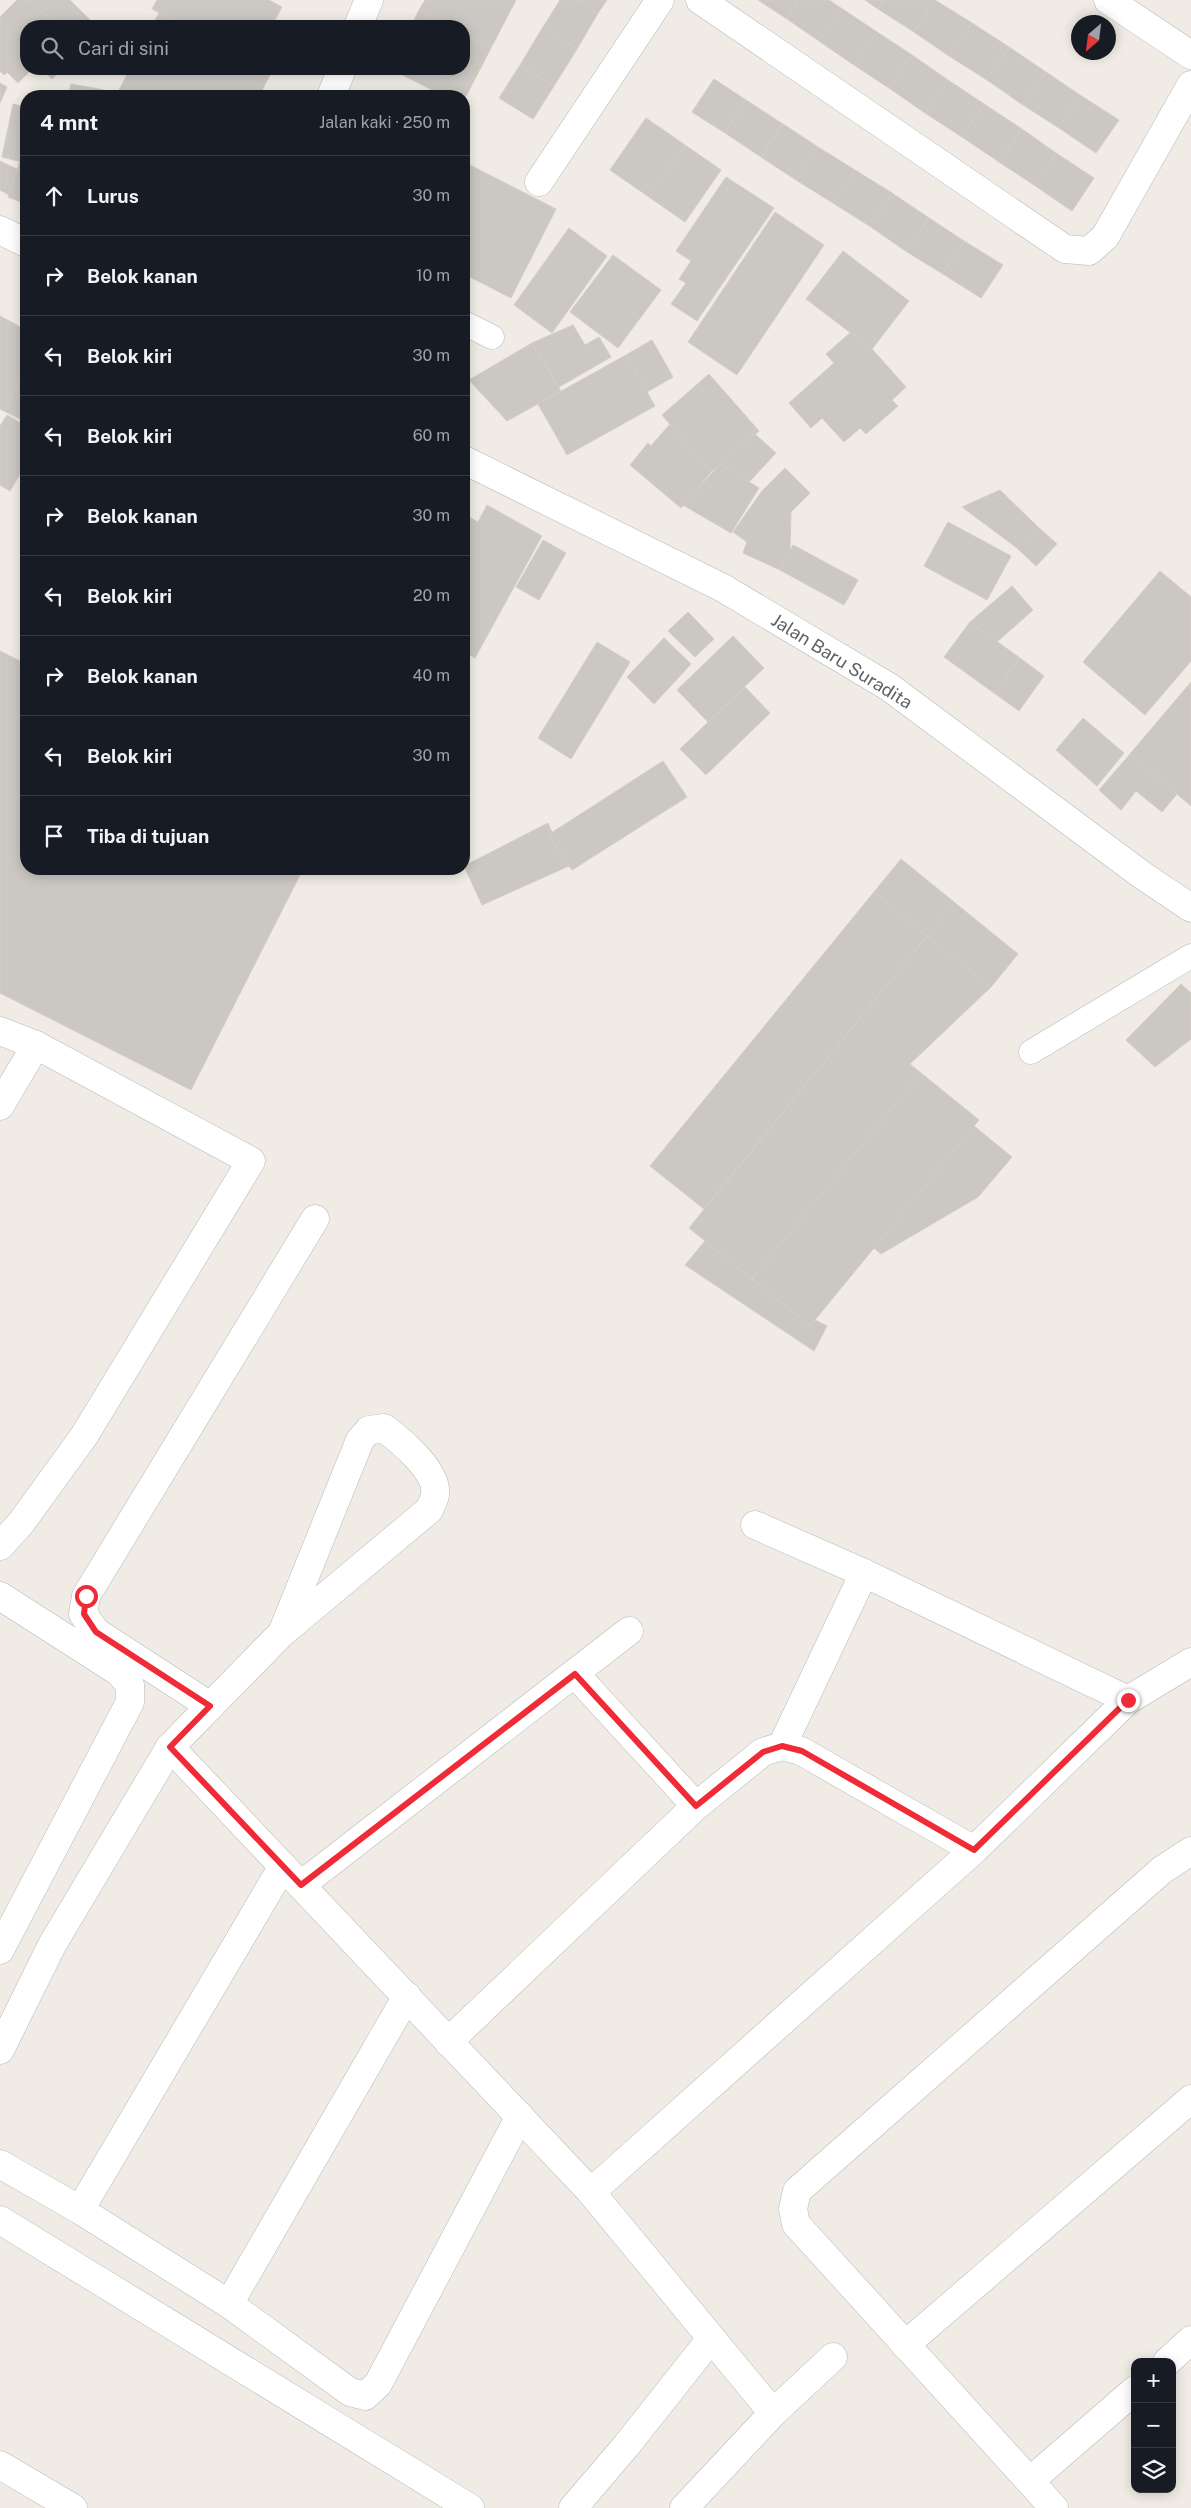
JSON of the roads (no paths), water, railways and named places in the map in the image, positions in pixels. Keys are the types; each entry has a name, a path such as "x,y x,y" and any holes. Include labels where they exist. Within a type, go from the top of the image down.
{"street":[{"path":"361,20 369,0"},
{"path":"539,182 660,0"},
{"path":"700,0 1066,249 1089,251 1105,237 1191,85"},
{"path":"1108,0 1191,55"},
{"path":"333,90 340,75"},
{"path":"0,230 20,240"},
{"name":"Jalan Baru Suradita","path":"470,463 723,588 889,687 1142,875 1191,908"},
{"path":"0,1031 36,1045 252,1161 84,1436 10,1517 0,1546"},
{"path":"0,1106 36,1045"},
{"path":"210,1706 96,1632 84,1614 86,1596 315,1219"},
{"path":"0,2050 52,1945 170,1747 282,1633 429,1510 436,1494 432,1479 408,1446 384,1428 369,1430 360,1440 282,1633"},
{"path":"755,1525 864,1573 1128,1700"},
{"path":"782,1746 864,1573"},
{"path":"0,1596 119,1672 130,1685 130,1702 0,1950"},
{"path":"80,2210 292,1876 575,1674 629,1630"},
{"path":"591,2192 974,1850 1128,1700 1191,1662"},
{"path":"575,1674 696,1806"},
{"path":"448,2042 696,1806 763,1752 782,1746 802,1751 974,1850"},
{"path":"170,1747 591,2192 710,2340 773,2413"},
{"path":"1054,2508 796,2224 792,2209 797,2191 1162,1870 1191,1852"},
{"path":"229,2304 407,1996"},
{"path":"905,2345 1190,2101"},
{"path":"0,2164 80,2210 229,2304 350,2392 365,2396 378,2384 520,2116"},
{"path":"0,2220 470,2508"},
{"path":"573,2508 626,2446 710,2340"},
{"path":"684,2508 773,2413 833,2357"},
{"path":"1030,2481 1131,2393"},
{"path":"0,2465 74,2508"}],"lane":[{"path":"470,326 492,337"},
{"path":"1031,1052 1191,956"}]}
